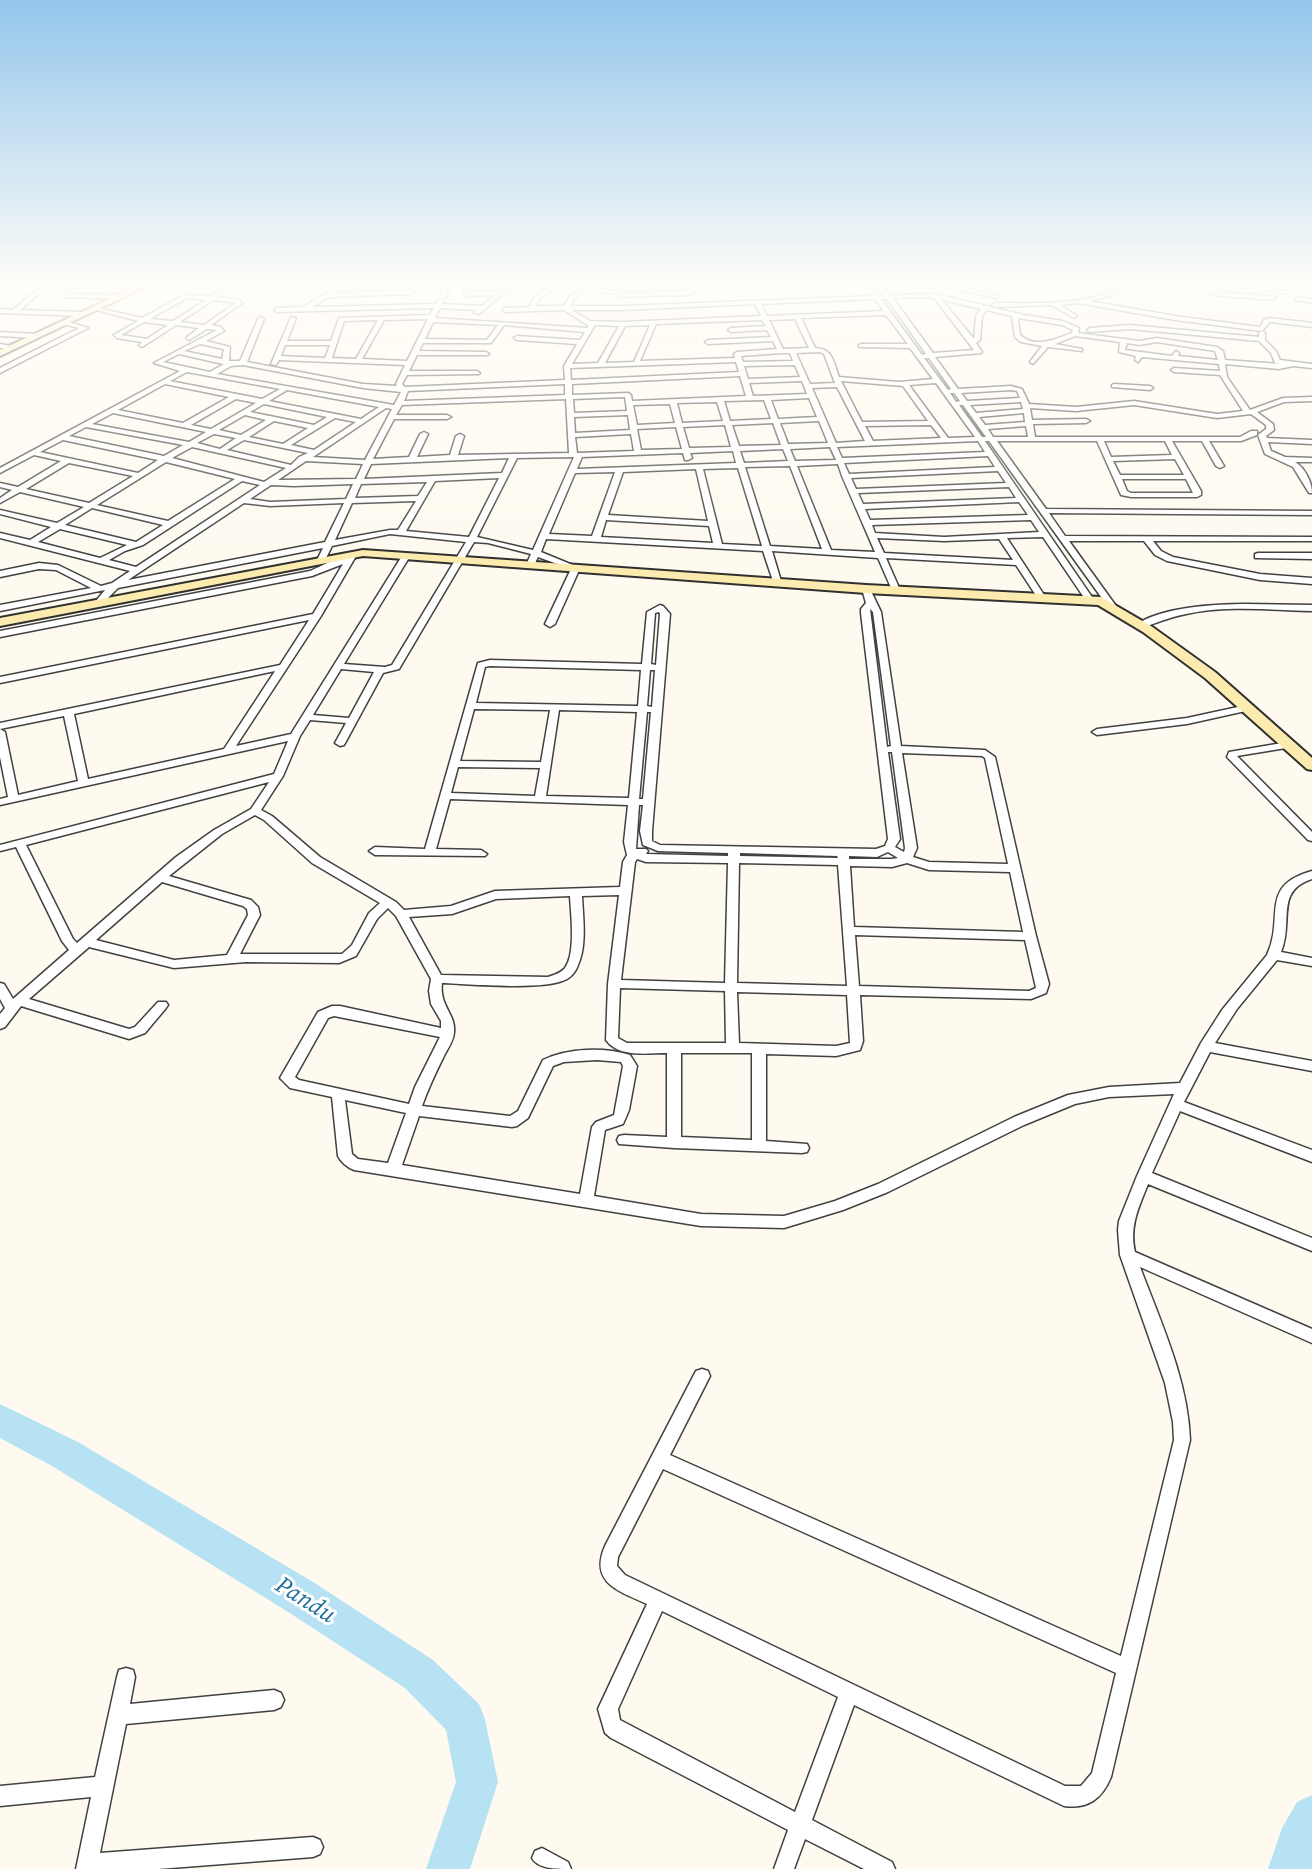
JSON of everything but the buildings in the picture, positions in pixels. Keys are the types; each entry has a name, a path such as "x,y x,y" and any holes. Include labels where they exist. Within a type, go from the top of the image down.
{"street":[{"path":"0,471 176,375"},
{"path":"219,375 385,406 510,400 537,402 568,397 673,401 812,396"},
{"path":"309,375 363,386 404,389 624,378 743,377 806,382 904,383 938,381"},
{"path":"403,375 399,386 404,389"},
{"path":"533,559 572,471 576,455 571,435 566,375"},
{"path":"803,375 896,590"},
{"path":"835,375 870,443"},
{"path":"934,375 1090,600"},
{"path":"944,375 1112,606"},
{"path":"1224,375 1250,413 1269,424 1270,430 1262,435 1268,452 1296,465 1308,478 1312,491"},
{"path":"743,377 750,398"},
{"path":"624,378 638,453"},
{"path":"163,382 360,421"},
{"path":"509,383 510,400"},
{"path":"904,383 946,440"},
{"path":"1114,386 1149,385 1154,406"},
{"path":"31,543 165,459 288,387"},
{"path":"945,391 1015,388 1022,392 1032,439"},
{"path":"321,560 368,462 405,393 404,389"},
{"path":"183,426 236,396"},
{"path":"766,398 827,551"},
{"path":"720,399 777,581"},
{"path":"954,404 1076,409 1127,403 1206,416 1250,413 1276,401 1312,399"},
{"path":"673,401 686,451 694,467 718,545"},
{"path":"0,622 100,596 302,459 385,406"},
{"path":"974,415 1025,406"},
{"path":"110,410 313,452"},
{"path":"243,413 314,427"},
{"path":"569,415 631,413"},
{"path":"284,446 333,416"},
{"path":"392,417 447,417"},
{"path":"221,451 272,419"},
{"path":"571,435 679,425 822,419"},
{"path":"983,427 1086,421"},
{"path":"860,424 933,423"},
{"path":"84,425 190,444 291,467"},
{"path":"302,459 368,462 453,457 638,453 980,439 1241,439 1254,433"},
{"path":"412,460 424,434"},
{"path":"453,457 460,436"},
{"path":"62,437 266,483 294,484 504,475"},
{"path":"1100,440 1121,490 1126,494 1197,495 1197,491 1167,439"},
{"path":"1204,439 1220,466"},
{"path":"1263,441 1312,442"},
{"path":"1285,441 1294,460"},
{"path":"34,453 139,475"},
{"path":"572,471 792,464 990,454"},
{"path":"339,666 380,669 396,667 472,538 514,456"},
{"path":"1108,459 1177,457"},
{"path":"1279,459 1312,460"},
{"path":"0,501 68,460"},
{"path":"846,476 1000,469"},
{"path":"596,538 620,470"},
{"path":"1116,477 1189,477"},
{"path":"101,561 122,549 138,544 241,478"},
{"path":"401,533 432,479"},
{"path":"0,485 170,524"},
{"path":"853,491 1012,485"},
{"path":"242,500 270,504 421,498"},
{"path":"860,507 1022,500"},
{"path":"1045,511 1312,513"},
{"path":"0,512 138,544 170,548"},
{"path":"603,517 713,524"},
{"path":"867,523 1033,517"},
{"path":"113,587 374,534 401,533 472,538 533,559 576,568 867,589 1101,601 1141,625 1210,675 1312,766"},
{"path":"872,534 944,539 1045,534"},
{"path":"0,536 137,570"},
{"path":"544,536 1019,563"},
{"path":"1002,537 1042,598"},
{"path":"1063,538 1312,538"},
{"path":"1147,539 1158,553 1170,559 1260,577 1312,581"},
{"path":"0,608 100,596 352,555 406,555 457,560 533,559"},
{"path":"228,751 316,616 352,555"},
{"path":"0,634 312,573 352,555"},
{"path":"0,1024 16,1005 160,878 218,832 255,811 278,776 295,736 406,555"},
{"path":"1258,556 1312,556"},
{"path":"256,559 262,571"},
{"path":"0,574 39,567 58,568 100,596"},
{"path":"550,624 576,568"},
{"path":"867,589 871,603 877,612 912,848 907,859"},
{"path":"843,857 877,853 889,848 894,839 865,613 865,609 871,603"},
{"path":"1141,625 1185,610 1214,606 1312,608"},
{"path":"651,847 646,839 665,614 660,608 651,612 630,848 635,855 646,858 734,854"},
{"path":"0,680 316,616"},
{"path":"430,852 479,668 484,664 660,667"},
{"path":"0,726 282,667"},
{"path":"340,743 380,669"},
{"path":"469,706 657,709"},
{"path":"540,799 555,707"},
{"path":"1096,732 1188,721 1247,708"},
{"path":"68,711 84,783"},
{"path":"307,717 352,721"},
{"path":"0,732 14,800"},
{"path":"0,802 295,736"},
{"path":"1288,744 1238,752 1233,754 1232,758 1312,838"},
{"path":"614,984 1038,994 1043,984 1014,868 990,757 985,753 883,749"},
{"path":"453,764 545,765"},
{"path":"0,848 278,776"},
{"path":"445,796 648,802"},
{"path":"255,811 268,818 316,860 387,902 400,914 437,979 435,991 437,1004 447,1021 448,1034 422,1088 393,1169"},
{"path":"20,844 68,941 76,951"},
{"path":"843,857 857,1041 855,1047 836,1051 625,1048 612,1040 610,1031 614,984 629,862 635,855 651,847 734,854 843,857 892,863 907,859"},
{"path":"889,848 907,859 929,866 1014,868"},
{"path":"375,851 481,854"},
{"path":"733,1048 731,986 734,854"},
{"path":"702,1376 607,1562 609,1572 619,1581 1064,1796 1079,1798 1094,1790 1101,1777 1179,1457 1183,1424 1162,1352 1126,1255 1124,1236 1126,1221 1176,1104 1206,1046 1239,996 1274,955 1278,946 1282,896 1286,887 1292,881 1312,875"},
{"path":"160,878 248,903 252,907 254,915 231,959"},
{"path":"400,914 453,910 495,895 626,891"},
{"path":"437,979 548,981 562,977 571,968 575,955 576,892"},
{"path":"87,942 165,963 231,959 346,958 354,951 372,917 387,902"},
{"path":"848,931 1030,936"},
{"path":"1274,955 1312,962"},
{"path":"0,987 16,1005 129,1034 140,1030 162,1005"},
{"path":"448,1034 340,1011 326,1012 287,1078 295,1084 414,1110 512,1122 523,1114 548,1063 554,1059 565,1056 625,1058 630,1066 622,1113 615,1121 599,1127 586,1202"},
{"path":"1206,1046 1312,1066"},
{"path":"674,1049 674,1143"},
{"path":"759,1049 759,1146"},
{"path":"338,1094 345,1156 354,1164 701,1220 784,1222 838,1206 883,1188 1019,1121 1073,1099 1109,1092 1184,1088"},
{"path":"1176,1104 1312,1156"},
{"path":"624,1140 802,1148"},
{"path":"1144,1176 1312,1245"},
{"path":"1126,1255 1312,1336"},
{"path":"660,1459 1126,1668"},
{"path":"658,1600 608,1709 612,1726 885,1869"},
{"path":"126,1677 86,1866 313,1847"},
{"path":"784,1869 849,1692"},
{"path":"118,1715 274,1700"},
{"path":"0,1796 103,1786"},
{"path":"542,1858 561,1869"}],"waterway":[{"name":"Pandu","path":"0,1420 65,1454 299,1596 419,1674 464,1719 477,1782 448,1869"},
{"name":"Pandu","path":"1290,1869 1297,1843 1312,1817"}]}
